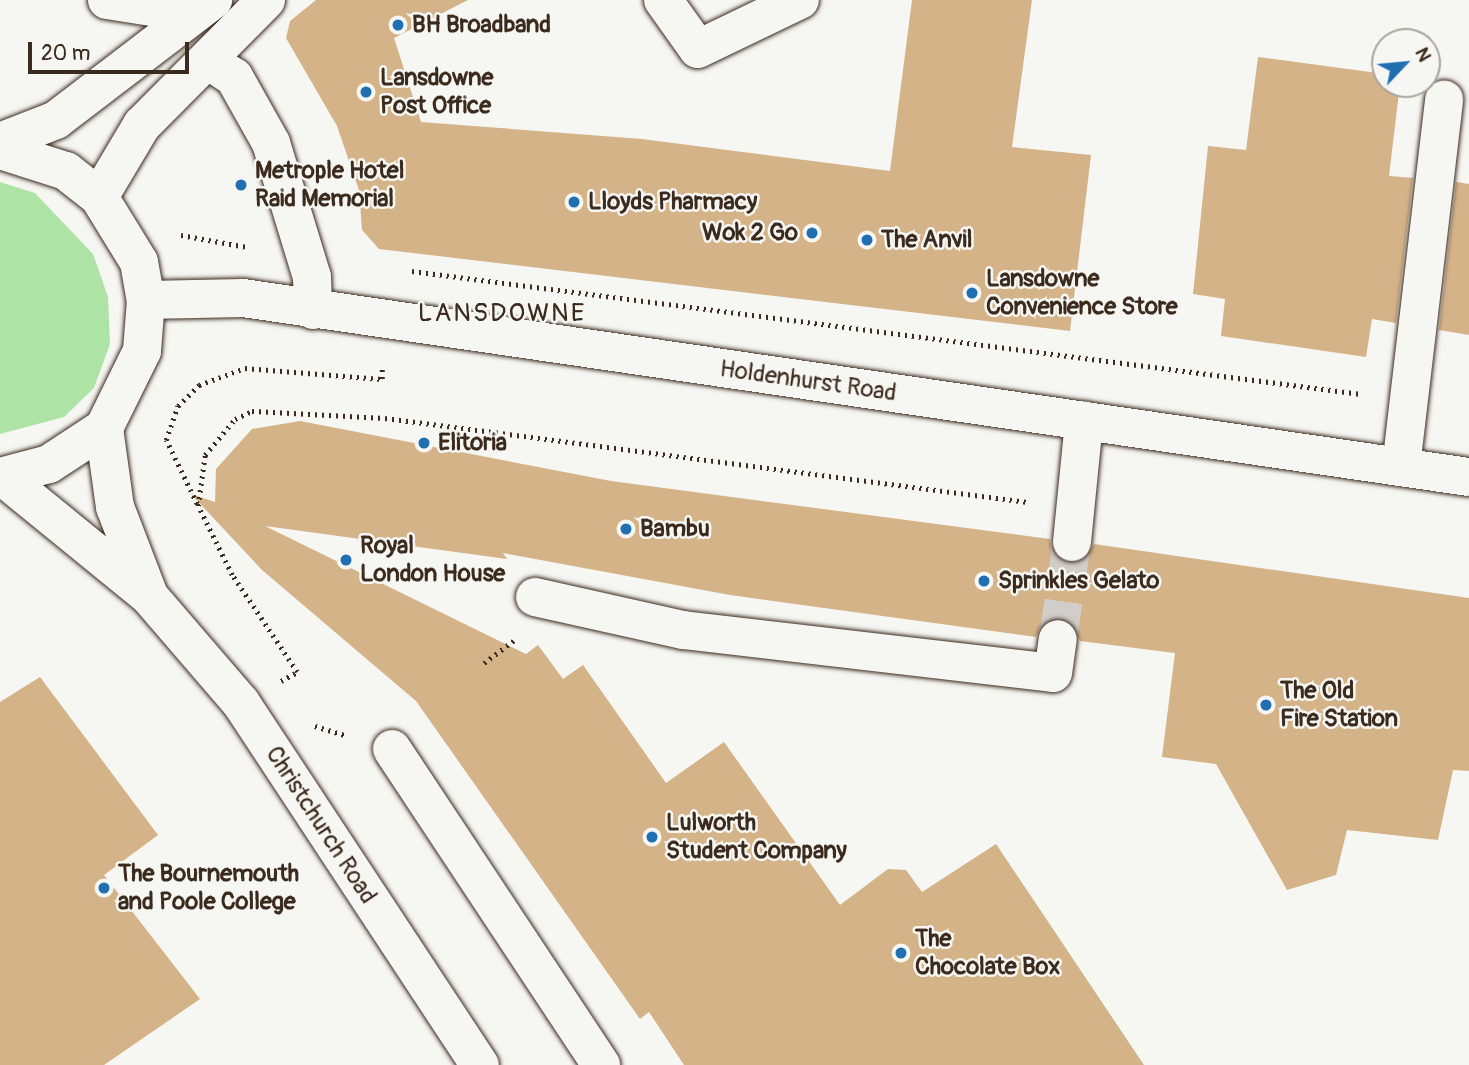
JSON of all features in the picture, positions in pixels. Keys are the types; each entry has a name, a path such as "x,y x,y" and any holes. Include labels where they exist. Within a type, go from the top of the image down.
{"main road":[{"path":"107,0 164,9 179,24"},
{"path":"0,142 56,120 213,0"},
{"path":"99,197 142,125 209,61 266,0"},
{"path":"663,0 698,49 800,0"},
{"path":"209,61 234,77 271,143 306,255 313,310"},
{"path":"1401,467 1411,400 1444,100"},
{"path":"0,150 66,171 99,197 128,239 146,300 142,351 104,428 80,449 2,477"},
{"name":"Holdenhurst Road","path":"146,300 243,298 1469,477"},
{"path":"1073,525 1084,421"},
{"name":"Christchurch Road","path":"104,428 115,507 149,596"},
{"name":"Christchurch Road","path":"2,477 149,596 241,703 480,1065"},
{"path":"535,597 683,630 1053,673 1058,639"},
{"path":"392,749 601,1065"}],"path":[{"path":"176,230 186,239 306,255"},
{"path":"241,703 297,672 232,575 166,440 177,406 199,385 245,368 382,379 381,320 389,268 1411,400"},
{"path":"198,506 205,455 222,433 252,411 285,409 1073,525"}],"green space":[{"path":"0,182 35,193 93,254 108,297 110,344 94,388 64,417 0,434"}],"building":[{"path":"316,0 468,0 394,38 421,122 642,139 890,171 912,0 1032,0 1012,147 1091,155 1070,331 379,249 362,230 359,190 337,126 286,38 290,21"},
{"path":"1258,57 1371,72 1371,98 1398,98 1389,176 1413,178 1396,323 1372,319 1366,357 1221,336 1225,299 1193,294 1208,146 1246,150"},
{"path":"1456,182 1469,184 1469,335 1439,330"},
{"path":"300,421 611,481 1050,539 1052,552 1069,564 1082,562 1094,544 1469,598 1469,771 1453,770 1438,840 1347,830 1336,875 1287,890 1216,764 1162,757 1175,653 1080,641 1072,622 1060,617 1041,625 1036,637 730,595 503,553 507,559 265,526 526,654 538,645 563,679 583,665 666,783 724,742 840,905 888,869 906,870 922,892 996,844 1144,1065 684,1065 649,1012 640,1019 416,701 262,570 191,494 215,502 216,469 252,429"},
{"name":"The Bournemouth and Poole College","path":"40,677 158,835 104,875 200,999 104,1065 0,1065 0,702"}],"tunnel":[{"path":"1058,639 1072,542"}],"place":[{"name":"BH Broadband","path":"398,25"},
{"name":"Lansdowne Post Office","path":"366,92"},
{"name":"Metrople Hotel Raid Memorial","path":"241,185"},
{"name":"Lloyds Pharmacy","path":"574,202"},
{"name":"Wok 2 Go","path":"812,233"},
{"name":"The Anvil","path":"867,240"},
{"name":"Lansdowne Convenience Store","path":"972,293"},
{"name":"Elitoria","path":"424,443"},
{"name":"Bambu","path":"626,529"},
{"name":"Royal London House","path":"346,560"},
{"name":"Sprinkles Gelato","path":"984,581"},
{"name":"The Old Fire Station","path":"1266,705"},
{"name":"Lulworth Student Company","path":"652,837"},
{"name":"The Bournemouth and Poole College","path":"104,888"},
{"name":"The Chocolate Box","path":"901,953"}],"district":[{"name":"LANSDOWNE","path":"502,314"}]}
